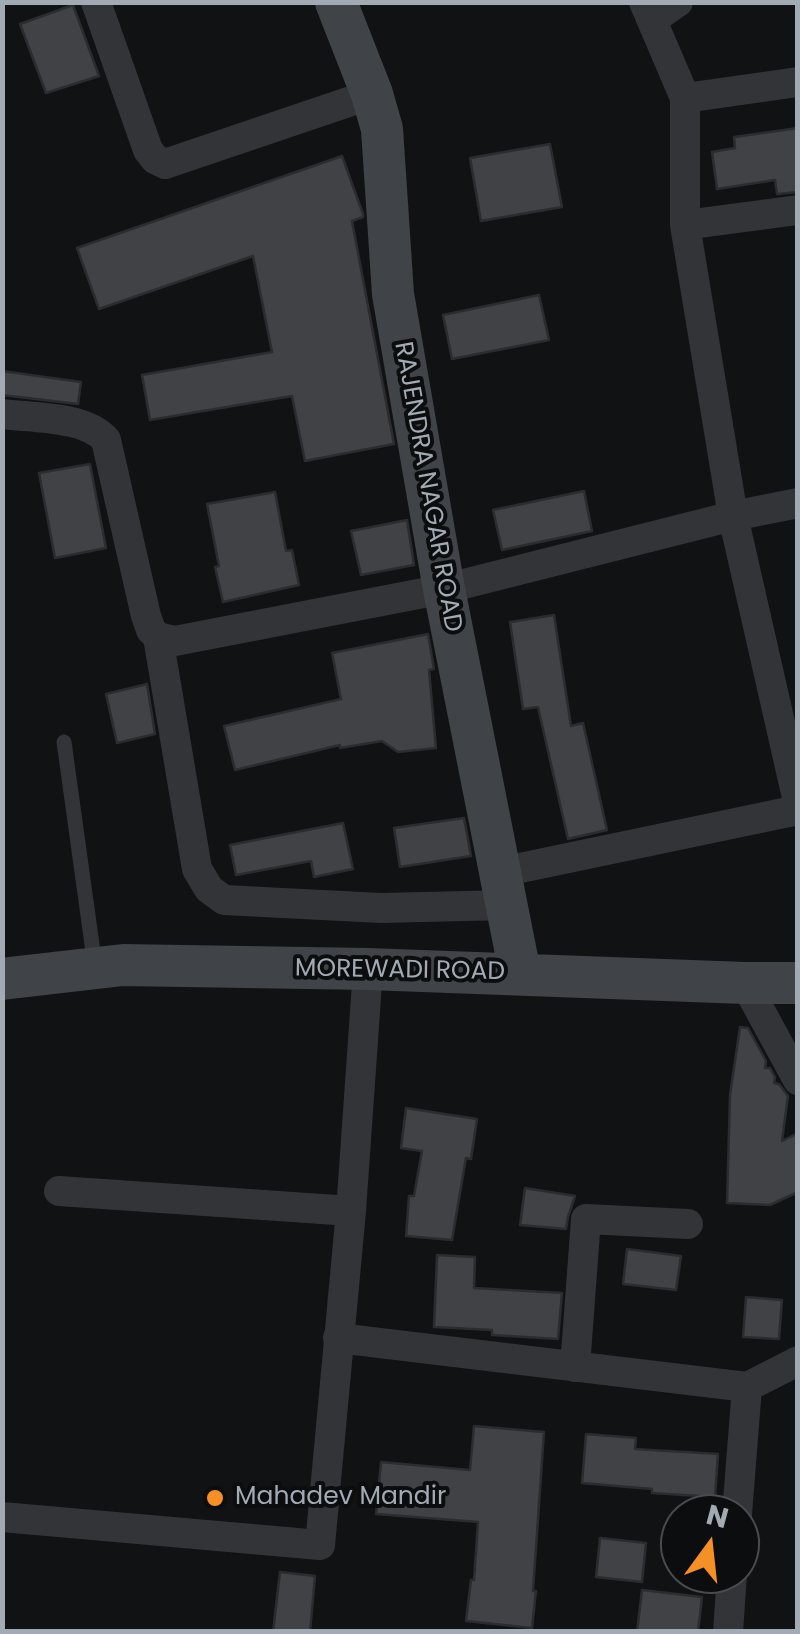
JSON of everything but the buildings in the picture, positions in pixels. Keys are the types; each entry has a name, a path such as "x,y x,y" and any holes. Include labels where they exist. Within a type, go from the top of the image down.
{"street":[{"path":"96,2 148,150 154,159 165,164 372,94"},
{"name":"RAJENDRA NAGAR ROAD","path":"336,2 382,130 393,294 444,590 520,973"},
{"path":"678,2 648,11 685,98 685,225 733,516 798,802"},
{"path":"685,98 798,82"},
{"path":"685,225 798,210"},
{"path":"2,414 79,424 97,430 106,440 146,616 158,637 175,641 444,590 798,503"},
{"path":"158,637 197,869 209,889 224,900 381,908 504,888 798,810"},
{"name":"MOREWADI ROAD","path":"2,978 123,965 798,982"},
{"path":"2,1517 320,1546 351,1211 368,969"},
{"path":"745,983 798,1080"},
{"path":"59,1192 351,1211"},
{"path":"575,1367 586,1219 688,1224"},
{"path":"338,1338 747,1387 798,1362"},
{"path":"739,1494 747,1387"},
{"path":"728,1632 731,1594"}],"lane":[{"path":"64,742 95,968"}],"place":[{"name":"Mahadev Mandir","path":"215,1498"}]}
